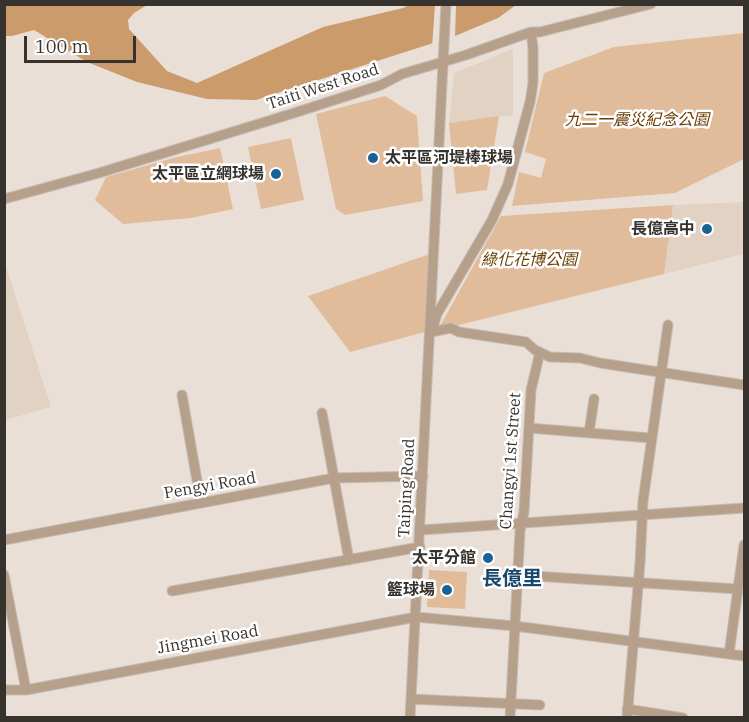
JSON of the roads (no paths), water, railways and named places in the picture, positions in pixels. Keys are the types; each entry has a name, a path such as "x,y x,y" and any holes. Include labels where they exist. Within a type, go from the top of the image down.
{"street":[{"name":"Taiping Road","path":"410,717 447,4"},
{"name":"Taiti West Road","path":"4,199 99,173 294,113 381,85 402,74 531,32 540,32 651,4"},
{"name":"Taiping Road","path":"431,332 438,315 492,220 508,184 531,93 533,48 531,32"},
{"path":"668,325 651,438 627,713 682,717"},
{"path":"431,332 451,328 459,332 526,342 550,357 580,358 744,385"},
{"name":"Changyi 1st Street","path":"510,717 531,390 540,352"},
{"path":"182,395 201,503"},
{"path":"589,433 594,399"},
{"path":"322,413 349,560"},
{"path":"529,428 651,438"},
{"name":"Pengyi Road","path":"4,540 334,478 423,476"},
{"path":"421,530 744,508"},
{"path":"729,654 744,545"},
{"path":"172,591 420,547"},
{"path":"518,574 738,589"},
{"path":"4,575 9,619 26,690"},
{"name":"Jingmei Road","path":"4,690 26,690 416,617 515,626 744,656"},
{"path":"411,699 540,705"}],"place":[{"name":"太平區河堤棒球場","path":"373,158"},
{"name":"太平區立網球場","path":"276,174"},
{"name":"長億高中","path":"707,229"},
{"name":"太平分館","path":"488,558"},
{"name":"籃球場","path":"447,590"}],"district":[{"name":"長億里","path":"512,579"}],"park label":[{"name":"九二一震災紀念公園","path":"637,120"},
{"name":"綠化花博公園","path":"529,260"}]}
